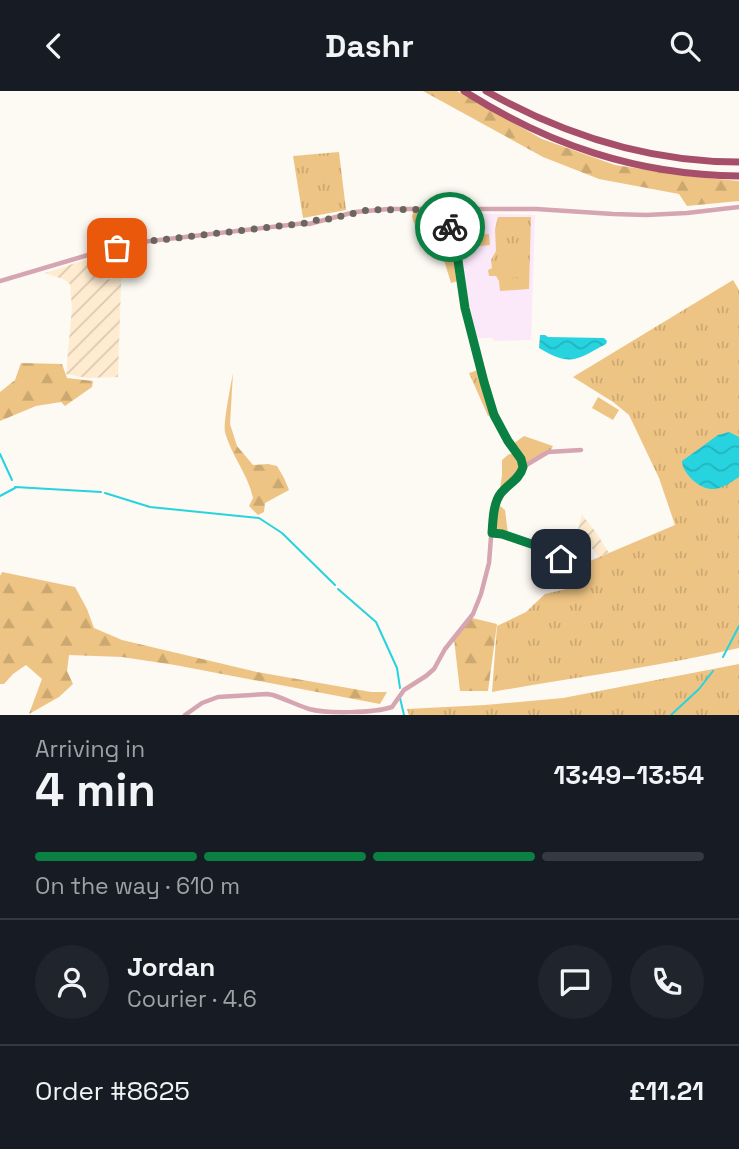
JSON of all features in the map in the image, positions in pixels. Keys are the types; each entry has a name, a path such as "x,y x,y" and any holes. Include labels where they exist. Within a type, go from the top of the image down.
{"highway":[{"path":"464,91 496,111 552,139 598,155 671,171 739,176"},
{"path":"486,91 541,120 610,145 688,159 739,162"}],"street":[{"path":"0,281 142,242 306,223 368,210 536,209 646,215 739,207"},
{"path":"447,209 467,319 484,382 494,415 521,459 523,467"},
{"path":"185,715 202,703 218,697 267,694 320,711 373,711 392,707 404,689 434,669 445,649 472,614 481,594 489,563 495,510 501,493 520,474 523,467 548,452 581,450"},
{"path":"492,533 543,548"},
{"path":"547,540 565,545 561,559 555,562 544,558 543,548 547,540"},
{"path":"392,707 396,715"}],"shaded area":[{"path":"459,213 535,215 531,340 494,341 493,338 476,338 453,224"},
{"path":"122,254 118,377 87,378 66,374 72,308 70,284 45,273 85,260 90,263 98,261 103,280 112,279 113,256"},
{"path":"582,515 609,553 598,557 590,545 575,540"}],"green space":[{"path":"423,91 457,91 542,139 615,165 739,181 739,201 687,206 679,194 599,179 543,157"},
{"path":"339,152 346,210 303,218 293,156"},
{"path":"413,212 443,215 454,246 458,281 451,283 439,244 423,247 412,217"},
{"path":"498,217 531,217 529,289 500,291 496,276 489,276 488,270 492,268 491,260 496,251 495,229"},
{"path":"489,234 490,245 469,247 469,236"},
{"path":"517,244 520,277 499,279 497,245"},
{"path":"733,280 739,290 739,648 492,692 497,626 526,612 545,594 566,589 590,561 675,525 659,478 629,415 573,377"},
{"path":"21,363 62,364 67,378 93,381 92,387 65,406 61,402 36,406 0,421 0,392 15,380"},
{"path":"478,370 492,414 488,416 469,373"},
{"path":"233,373 230,424 237,446 253,465 277,466 289,490 265,503 264,512 258,515 249,506 253,498 251,489 225,432"},
{"path":"598,397 619,410 613,420 592,408"},
{"path":"524,436 553,446 551,450 527,464 524,463 513,444"},
{"path":"509,454 514,454 517,460 518,475 500,489 502,460"},
{"path":"499,505 505,510 508,534 495,529"},
{"path":"553,542 563,547 563,553 550,549 563,554 558,560 547,558 545,554 548,543"},
{"path":"2,572 75,587 94,628 122,640 257,672 371,692 387,692 380,704 175,665 122,657 69,655 67,671 73,684 59,697 29,714 42,679 26,665 4,684 0,684"},
{"path":"472,618 497,624 488,691 460,691 454,639"},
{"path":"739,664 739,715 409,715 407,709 563,698"}],"water":[{"path":"540,335 604,338 607,341 587,354 566,359 539,348"},
{"path":"729,432 739,437 739,477 720,488 708,489 697,484 688,475 682,461 718,435"}],"waterway":[{"path":"0,454 12,480"},
{"path":"15,487 101,492"},
{"path":"0,496 15,488"},
{"path":"105,493 150,507 259,518 282,533 335,585"},
{"path":"338,589 376,622 397,668 400,688"},
{"path":"723,657 739,626"},
{"path":"671,715 699,689 713,671"},
{"path":"400,698 404,715"}],"way so far":[{"path":"117,248 142,242 320,221 376,209 447,209 450,227"}],"route":[{"path":"450,227 475,354 494,415 523,464 523,471 501,493 493,518 492,533 543,548 544,558 548,560 557,562 561,559"}]}
